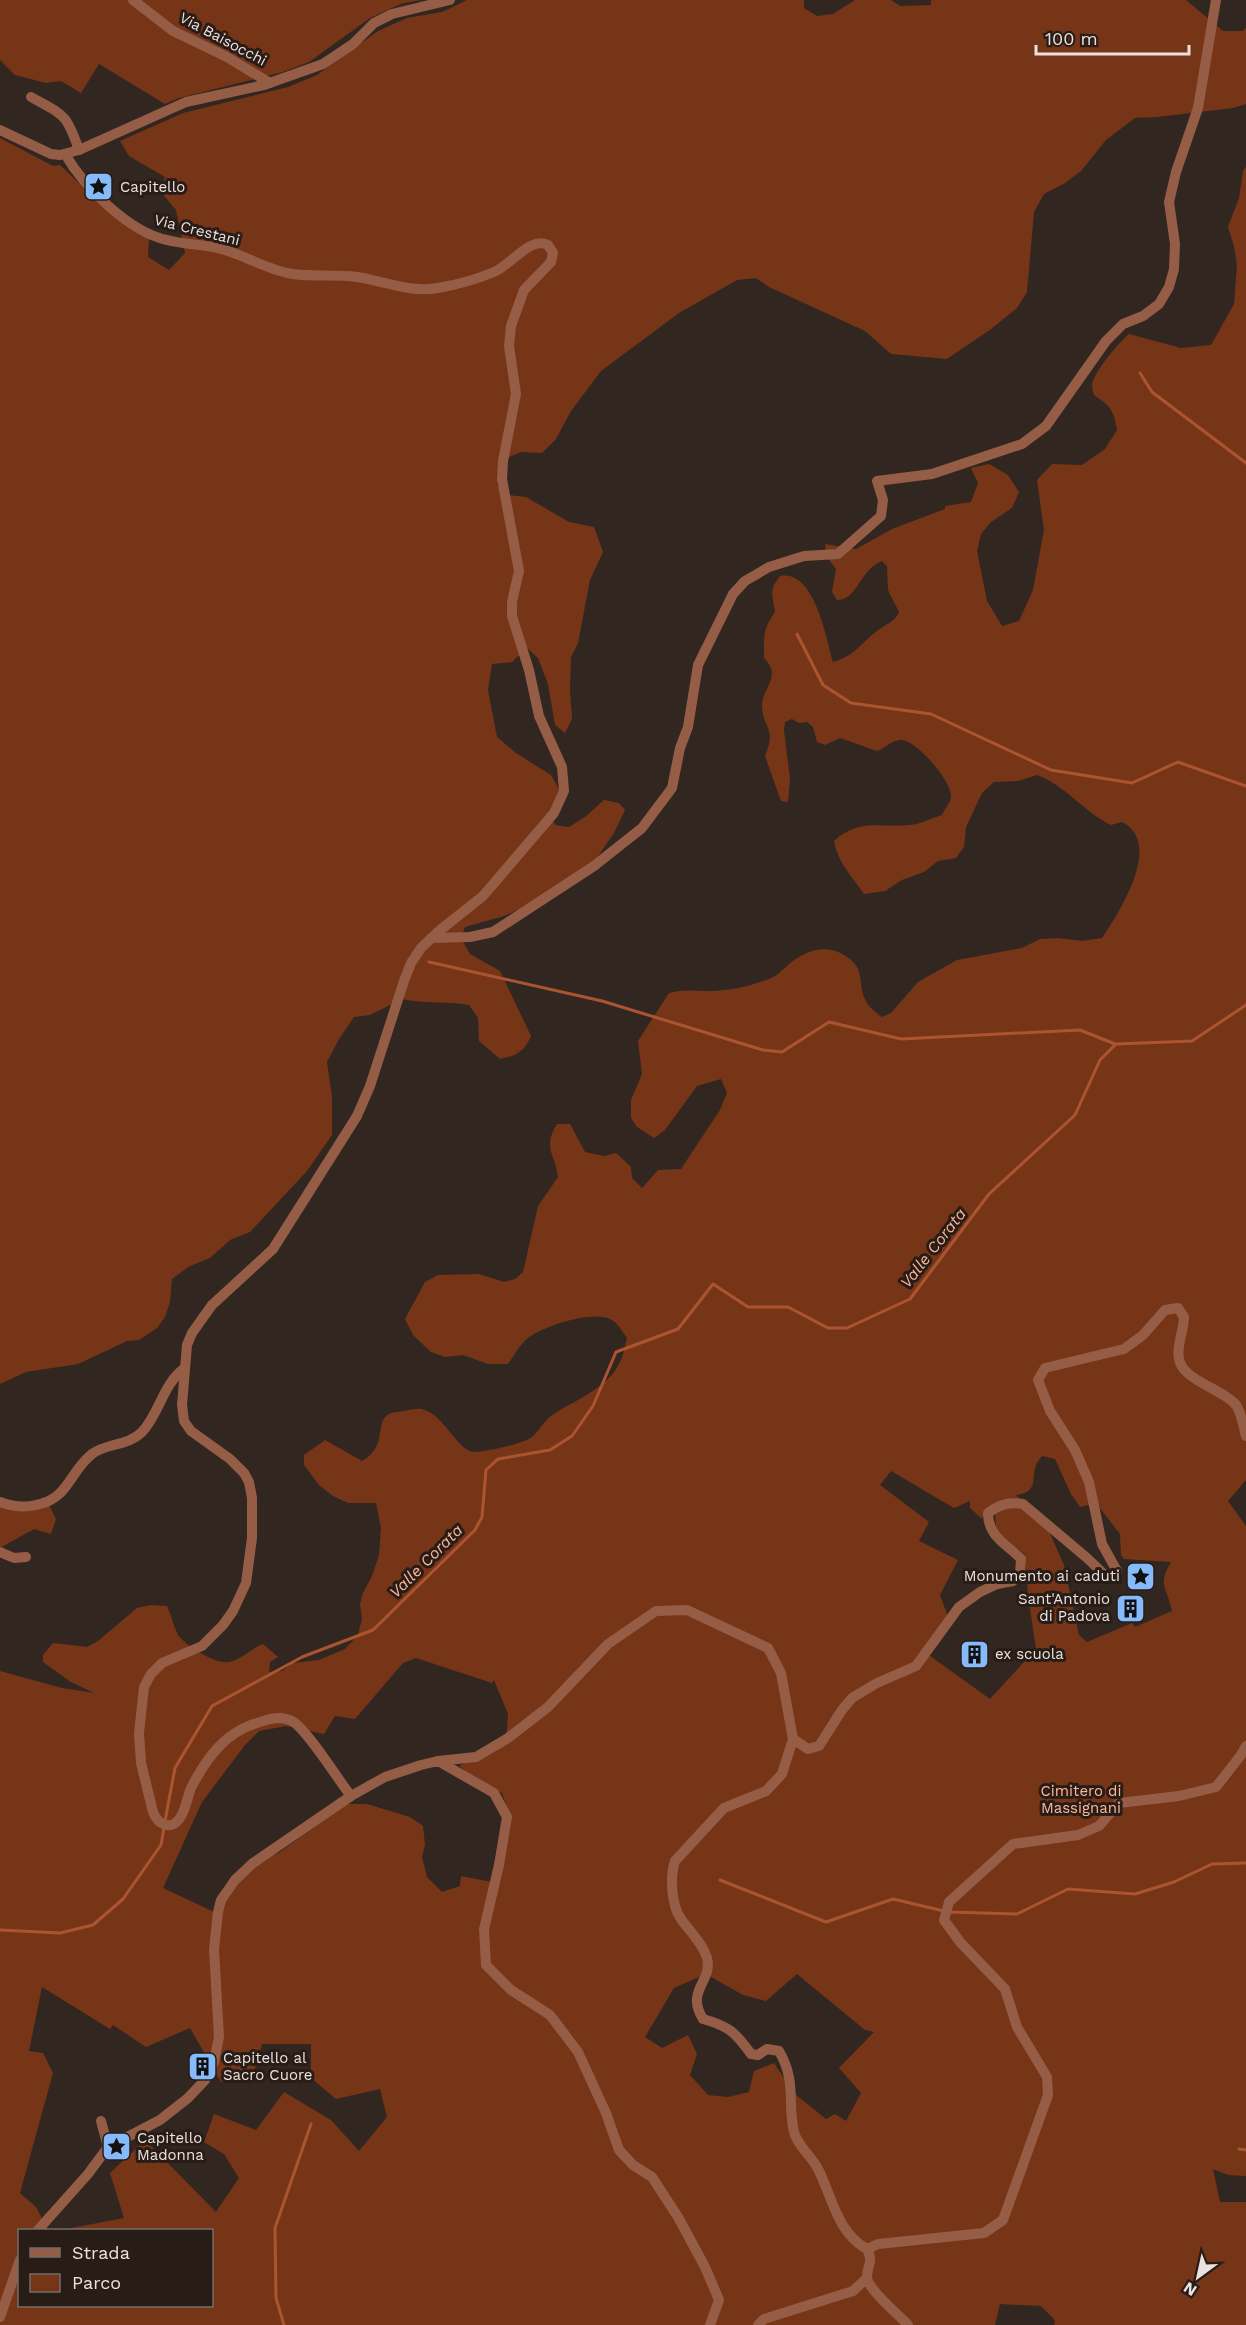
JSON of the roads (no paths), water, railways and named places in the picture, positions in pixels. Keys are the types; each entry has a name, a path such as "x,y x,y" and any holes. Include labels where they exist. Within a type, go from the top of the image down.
{"street":[{"name":"Via Baisocchi","path":"133,0 173,31 227,57 270,83"},
{"path":"0,130 51,154 65,154 79,150 186,102 270,83 323,64 353,44 374,23 392,14 450,0"},
{"path":"351,1796 300,1727 285,1718 273,1718 239,1729 224,1740 192,1788 179,1820 170,1825 162,1825 153,1812 141,1763 139,1733 142,1700 147,1679 156,1668 168,1660 202,1646 223,1625 241,1596 249,1569 252,1498 249,1482 235,1463 191,1431 184,1421 182,1405 185,1368 188,1346 196,1324 212,1305 273,1249 357,1116 370,1086 411,963 421,948 430,938 470,937 493,932 594,866 642,828 672,788 680,748 688,727 698,665 733,594 745,581 769,567 804,556 838,554 881,516 883,500 877,481 932,474 1022,444 1046,426 1106,341 1123,324 1143,316 1159,304 1169,287 1174,269 1175,244 1169,202 1176,171 1198,108 1216,0"},
{"path":"31,97 62,114 70,122 79,150"},
{"name":"Via Crestani","path":"65,154 97,195 127,220 146,232 166,240 218,248 291,274 359,277 422,290 438,288 493,272 539,242 548,244 553,253 551,262 524,290 511,326 509,346 516,394 503,461 502,479 518,563 512,616 529,670 539,716 562,767 564,791 554,813 483,896 430,938"},
{"path":"793,1739 808,1749 819,1746 852,1698 916,1666 959,1607 980,1592 997,1584 1013,1581 1020,1574 1021,1559 988,1526 988,1513 996,1506 1010,1502 1023,1504 1108,1578 1115,1577 1117,1571 1102,1544 1089,1482 1075,1450 1050,1411 1038,1380 1045,1368 1124,1349 1143,1335 1165,1310 1178,1308 1184,1317 1178,1355 1180,1365 1191,1375 1234,1402 1240,1412 1246,1436"},
{"path":"0,1502 30,1507 54,1500 92,1453 130,1441 141,1434 154,1417 174,1376 185,1368"},
{"path":"0,1513 15,1505"},
{"path":"0,1552 14,1558 26,1557"},
{"path":"39,2229 108,2148 160,2120 188,2098 209,2073 219,2037 214,1949 218,1912 221,1900 235,1880 253,1863 351,1796 384,1777 421,1764 476,1756 508,1738 548,1707 608,1644 656,1611 687,1610 768,1648 781,1673 793,1739 782,1774 766,1791 724,1808 675,1860 671,1872 676,1910 702,1947 707,1959 706,1972 695,2000 698,2011 704,2019 735,2032 751,2054 758,2055 767,2049 779,2051 788,2066 794,2134 817,2167 837,2216 856,2243 867,2249 871,2258 867,2278 871,2288 908,2325"},
{"path":"867,2249 878,2244 984,2233 1003,2220 1048,2095 1047,2077 1017,2027 1005,1989 960,1942 945,1918 948,1905 1013,1844 1078,1835 1099,1826 1119,1803 1179,1796 1216,1787 1242,1755 1246,1746"},
{"path":"438,1761 494,1793 507,1817 500,1865 484,1929 486,1965 511,1990 550,2015 578,2052 606,2113 619,2150 633,2165 652,2177 678,2217 705,2267 719,2300 710,2325"},
{"path":"101,2121 108,2148"},
{"path":"0,2318 18,2266"},
{"path":"758,2325 764,2319 854,2291 867,2278"}],"waterway":[{"path":"1140,373 1152,392 1246,463"},
{"path":"797,634 823,685 851,703 931,714 1051,770 1132,783 1178,762 1246,786"},
{"path":"429,962 602,1001 763,1050 782,1052 829,1022 901,1039 1080,1030 1115,1044"},
{"name":"Valle Corata","path":"165,1821 175,1768 212,1706 302,1657 373,1630 475,1530 482,1517 486,1470 498,1459 550,1450 572,1436 593,1406 616,1352 678,1329 713,1284 748,1307 788,1307 828,1328 847,1328 910,1299 989,1194 1075,1115 1100,1060 1116,1044 1192,1041 1246,1005"},
{"name":"Valle Corata","path":"0,1930 60,1933 93,1925 123,1899 161,1845 164,1828"},
{"path":"720,1880 826,1922 893,1899 948,1912 1017,1914 1068,1889 1135,1894 1174,1882 1212,1864 1246,1863"},
{"path":"284,2325 276,2298 275,2228 311,2124"},
{"path":"1239,2149 1246,2150"}],"place":[{"name":"Capitello","path":"99,187"},
{"name":"Monumento ai caduti","path":"1141,1576"},
{"name":"Sant'Antonio di Padova","path":"1131,1608"},
{"name":"ex scuola","path":"974,1654"},
{"name":"Capitello al Sacro Cuore","path":"202,2067"},
{"name":"Capitello Madonna","path":"116,2147"}],"park label":[{"name":"Cimitero di Massignani","path":"1081,1800"}]}
